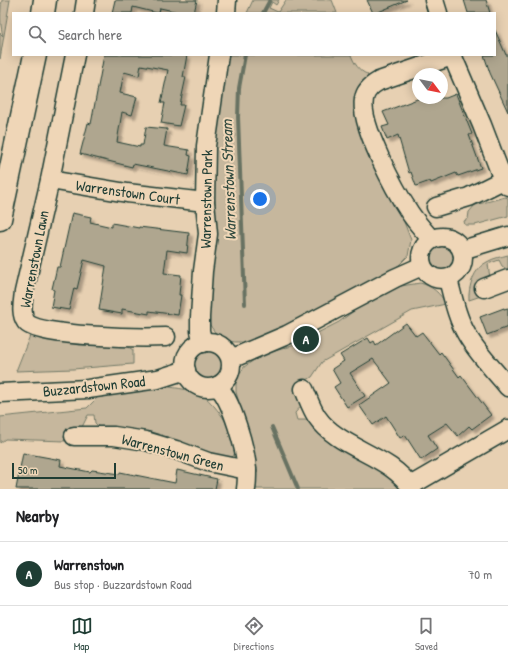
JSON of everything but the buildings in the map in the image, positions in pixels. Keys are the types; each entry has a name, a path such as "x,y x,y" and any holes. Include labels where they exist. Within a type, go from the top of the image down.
{"main road":[{"path":"43,12 45,0"},
{"path":"0,219 35,56"}],"street":[{"path":"84,12 86,0"},
{"path":"226,12 227,0"},
{"path":"434,0 438,12"},
{"name":"Warrenstown Lawn","path":"75,56 50,180 24,292 22,310 23,316 26,323 31,327 39,329 82,335 142,338 166,337"},
{"name":"Warrenstown Park","path":"203,343 200,331 200,317 203,271 208,234 205,202 206,146 219,56"},
{"path":"431,240 410,213 379,157 365,115 364,98 372,86 379,81 452,56 482,124 505,183 469,197 436,207"},
{"name":"Warrenstown Court","path":"50,180 127,193 205,202"},
{"path":"462,250 508,236"},
{"path":"438,237 446,237 452,239 462,250 464,257 463,264 454,276 448,279 435,278 425,271 422,266 421,254 427,243 431,240 438,237"},
{"path":"230,359 287,335 395,278 422,266"},
{"path":"448,279 454,306 467,335 508,387"},
{"path":"484,288 508,279"},
{"path":"203,343 217,343 228,352 230,359 230,372 227,378 217,386 209,388 202,387 194,383 186,370 186,363 191,350 203,343"},
{"name":"Buzzardstown Road","path":"0,393 88,389 158,379 186,370"},
{"name":"Warrenstown Green","path":"217,386 227,401 240,435 247,470 246,489"},
{"path":"304,389 311,408 325,426 350,444 388,466 411,488 508,429"},
{"name":"Warrenstown Green","path":"74,436 114,436 146,441 208,462 247,470"}],"shaded area":[{"path":"2,0 10,0 0,59 0,33 3,36 1,27"},
{"path":"253,0 279,0 276,5 272,2 269,8 278,12 247,12"},
{"path":"286,0 332,0 337,12 278,12"},
{"path":"225,56 352,56 357,66 367,74 369,79 361,89 397,204 411,240 408,256 392,270 274,331 256,339 247,341 235,342 225,340 217,335 209,323 210,162"},
{"path":"505,197 508,198 508,216 475,225 465,225 464,221 468,219 469,212 475,205"},
{"path":"442,244 452,248 456,258 452,268 442,272 432,268 428,258 432,248"},
{"path":"508,255 508,270 502,266 499,260 488,264 490,278 478,285 481,296 469,300 471,284 475,273 482,265 489,261"},
{"path":"420,283 435,290 446,304 412,311 322,362 312,377 297,386 304,403 295,413 297,420 311,420 373,463 404,489 256,489 253,453 236,392 236,381 244,367 268,353 292,346 339,322 363,304 387,292 401,286"},
{"path":"31,333 124,344 133,350 133,364 73,369 16,371"},
{"path":"209,350 220,354 224,365 220,376 209,380 198,376 194,365 198,354"},
{"path":"170,387 198,393 206,398 217,409 229,427 236,445 235,452 231,458 101,429 95,423 94,415 88,415 82,427 68,431 65,441 5,439 0,443 0,417 87,408 98,397 146,389"}],"waterway":[{"name":"Warrenstown Stream","path":"264,12 270,0"},
{"name":"Warrenstown Stream","path":"245,56 239,88 238,117 245,304"},
{"name":"Warrenstown Stream","path":"272,427 298,489"}],"place":[{"name":"Warrenstown","path":"306,339"}]}
